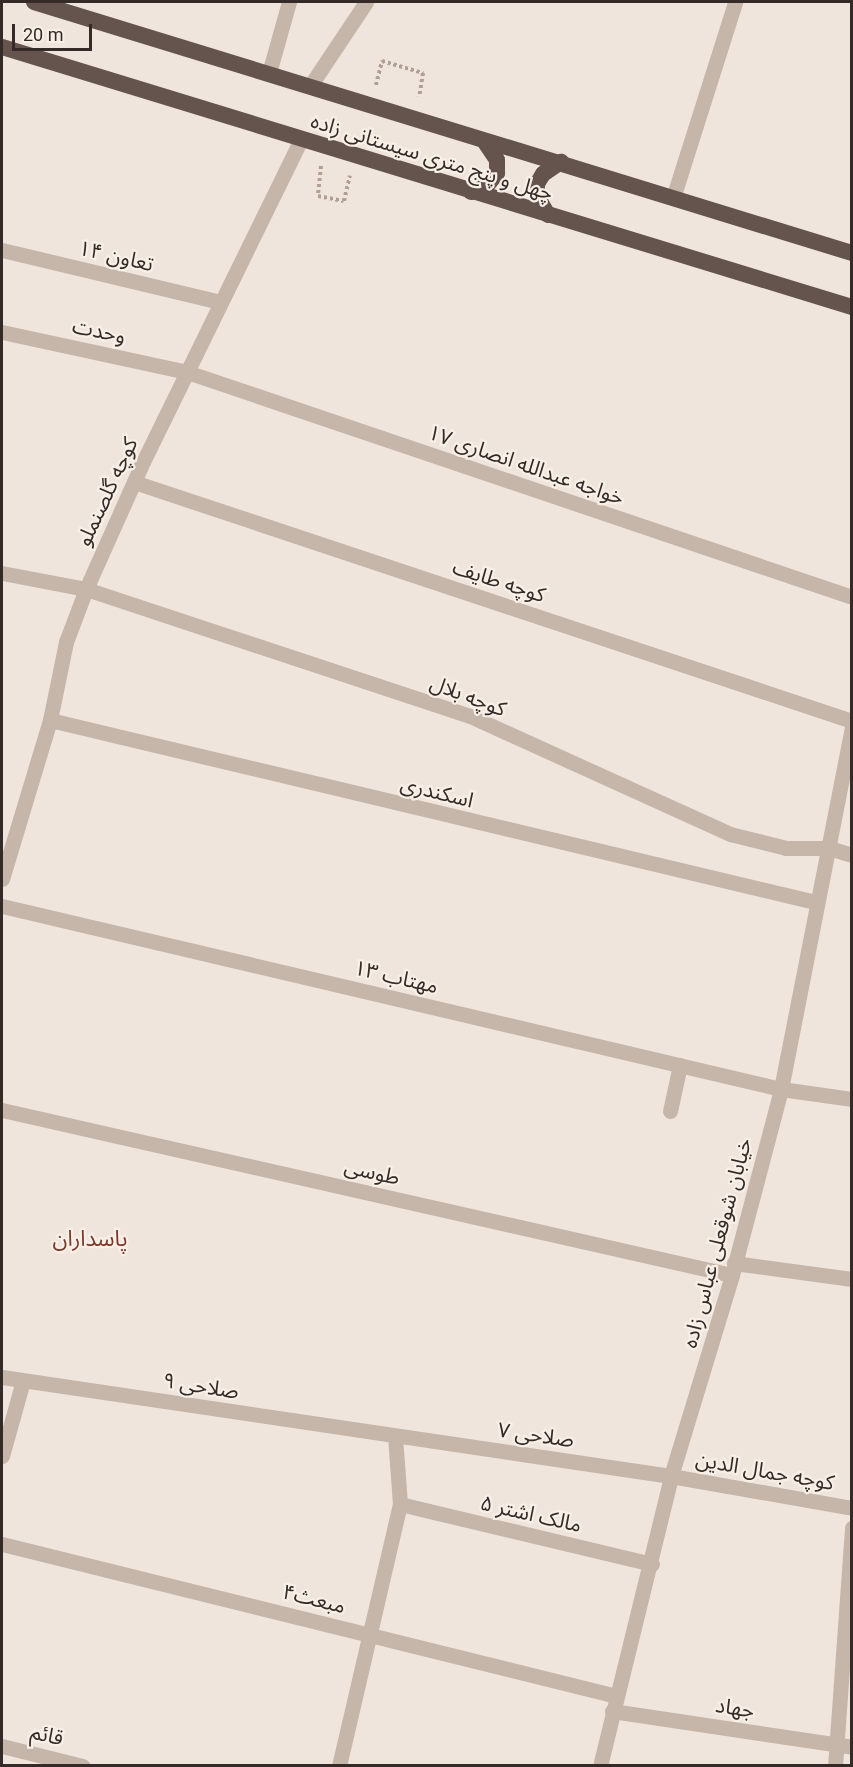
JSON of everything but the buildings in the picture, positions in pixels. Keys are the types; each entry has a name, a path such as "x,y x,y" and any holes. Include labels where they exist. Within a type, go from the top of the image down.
{"highway":[{"name":"چهل و پنج متری سیستانی زاده","path":"34,2 852,253"},
{"name":"چهل و پنج متری سیستانی زاده","path":"2,46 300,141 852,307"},
{"path":"471,192 489,183 497,172 497,160 484,141"},
{"path":"549,215 537,196 537,184 543,174 561,162"}],"street":[{"path":"269,73 289,2"},
{"path":"310,86 366,2"},
{"path":"673,198 735,2"},
{"name":"کوچه گلصنملو","path":"2,879 7,839 50,720 66,642 86,589 134,482 300,141"},
{"name":"تعاون ۱۴","path":"2,250 221,302"},
{"name":"وحدت","path":"2,333 187,372"},
{"name":"خواجه عبدالله انصاری ۱۷","path":"187,372 852,597"},
{"name":"کوچه طایف","path":"134,482 852,721"},
{"name":"کوچه بلال","path":"2,573 86,589 470,716 730,834 786,848 829,848 852,855"},
{"name":"اسکندری","path":"50,720 815,902"},
{"name":"خیابان شوقعلی عباس زاده","path":"600,1766 614,1704 652,1564 671,1476 733,1269 781,1089 815,902 829,848 852,727"},
{"name":"مهتاب ۱۳","path":"2,906 781,1089 852,1099"},
{"path":"670,1111 680,1065"},
{"name":"طوسی","path":"2,1110 733,1269 852,1279"},
{"name":"صلاحی ۹","path":"2,1377 395,1436"},
{"path":"2,1456 23,1381"},
{"path":"339,1766 400,1504 395,1436"},
{"name":"صلاحی ۷","path":"395,1436 671,1476"},
{"name":"کوچه جمال الدین","path":"671,1476 852,1508"},
{"name":"مالک اشتر ۵","path":"400,1504 652,1564"},
{"path":"835,1766 844,1746 852,1528"},
{"name":"مبعث۴","path":"2,1544 371,1634 614,1704"},
{"name":"جهاد","path":"614,1704 844,1746"},
{"name":"قائم","path":"2,1746 83,1766"}],"path":[{"path":"373,93 382,61 423,74"},
{"path":"323,148 318,196 344,201 352,169"}],"district":[{"name":"پاسداران","path":"90,1239"}]}
